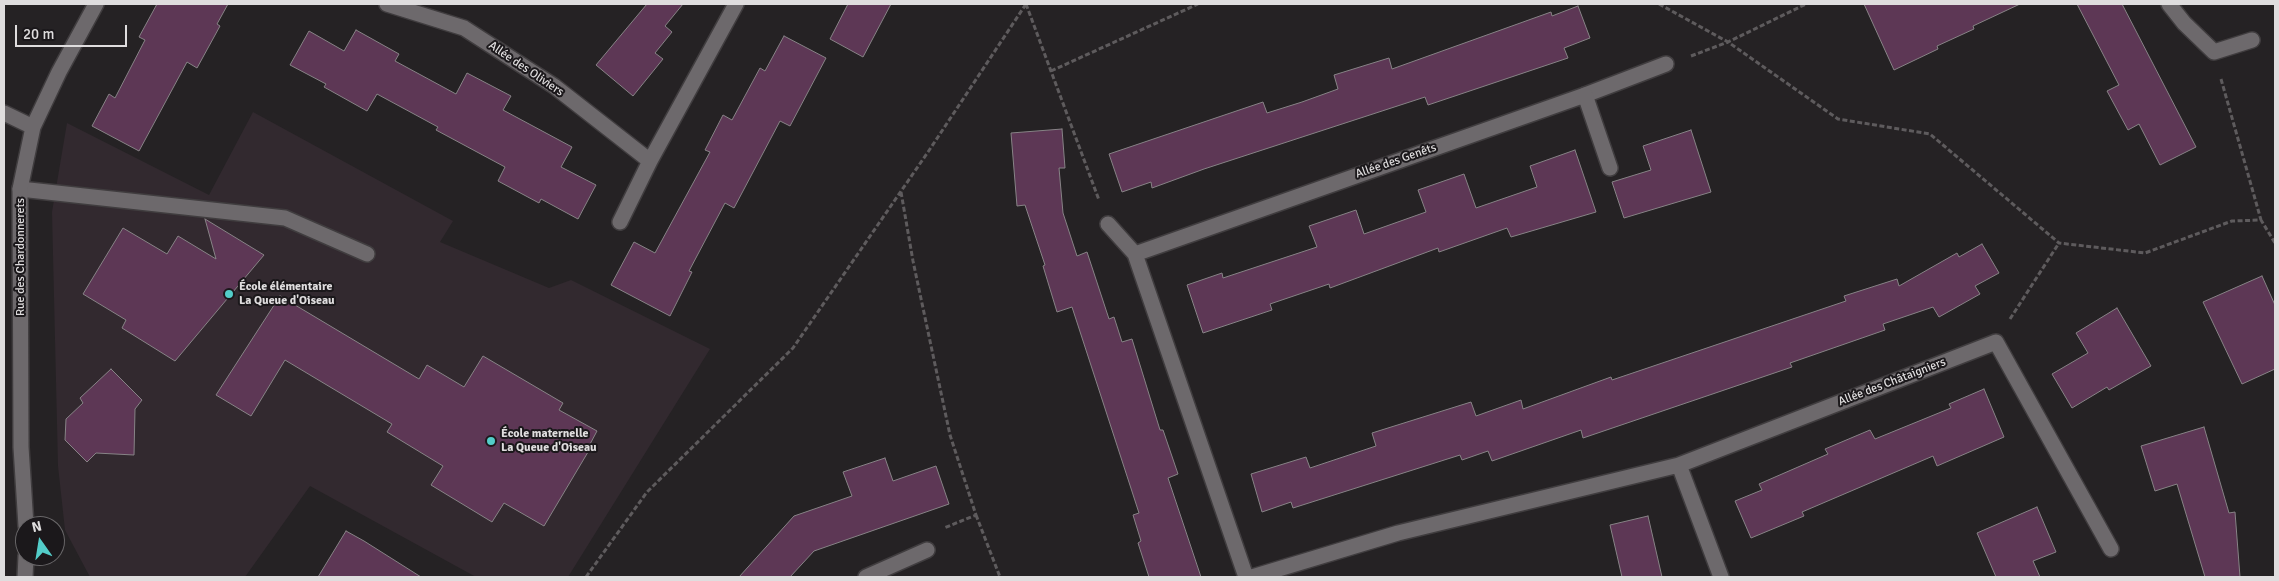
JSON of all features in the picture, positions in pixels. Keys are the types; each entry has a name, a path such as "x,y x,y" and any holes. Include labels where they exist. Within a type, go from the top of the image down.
{"street":[{"name":"Rue des Chardonnerets","path":"25,516 21,447 20,189 33,127 59,72 96,4"},
{"name":"Allée des Oliviers","path":"387,4 464,28 554,86 650,161"},
{"path":"620,222 650,161 736,4"},
{"path":"2169,4 2184,23 2214,52 2252,40"},
{"name":"Allée des Genêts","path":"1135,254 1585,95 1666,64"},
{"path":"1585,95 1610,168"},
{"path":"4,114 33,127"},
{"path":"20,189 285,218 367,254"},
{"path":"1108,224 1135,254 1246,577"},
{"path":"1996,342 2111,549"},
{"name":"Allée des Châtaigniers","path":"1679,465 1996,342"},
{"path":"1252,577 1398,533 1679,465 1721,577"},
{"path":"866,577 927,550"}],"path":[{"path":"1026,4 1108,224"},
{"path":"586,577 647,492 794,348 1026,4"},
{"path":"1051,71 1198,4"},
{"path":"1659,4 1728,42 1838,119 1930,134 2059,243 2145,253 2232,222 2261,220"},
{"path":"1666,64 1728,42 1806,4"},
{"path":"2214,52 2261,220 2275,243"},
{"path":"901,192 913,261 950,435 976,515 1000,577"},
{"path":"1996,342 2059,243"},
{"path":"927,550 925,536 976,515"}],"shaded area":[{"name":"École élémentaire La Queue d'Oiseau","path":"253,112 453,221 440,242 549,288 571,280 710,349 568,577 476,577 310,486 245,577 90,577 65,530 65,516 63,516 58,466 52,212 67,123 209,195"}],"building":[{"path":"157,4 228,4 217,24 220,26 197,68 187,62 139,151 92,126 109,94 115,98 145,40 139,37"},
{"path":"647,4 683,4 665,26 672,32 655,53 663,59 633,96 596,65"},
{"path":"848,4 891,4 863,57 830,39"},
{"path":"1864,4 2020,4 1973,26 1974,29 1937,46 1938,49 1894,70"},
{"path":"2077,4 2122,4 2196,147 2160,165 2139,124 2128,130 2107,91 2119,85"},
{"path":"1578,6 1590,38 1564,48 1568,58 1428,105 1425,97 1204,169 1152,188 1151,182 1122,192 1109,154 1263,102 1267,113 1302,102 1338,89 1334,75 1389,58 1392,69 1551,12 1552,16"},
{"path":"356,30 399,54 395,61 456,94 467,73 511,96 503,110 572,147 561,167 596,185 578,219 541,199 539,203 498,181 505,167 436,130 438,127 377,94 367,111 324,87 326,84 290,65 309,31 344,51"},
{"path":"784,36 826,58 790,126 780,121 734,208 725,203 689,271 692,272 670,316 611,285 634,242 655,253 710,152 705,150 723,115 732,120 760,68 765,71"},
{"path":"1062,129 1065,168 1059,168 1063,213 1077,256 1087,252 1109,319 1114,317 1122,342 1132,339 1160,430 1163,430 1178,474 1168,478 1201,577 1149,577 1138,543 1141,541 1133,515 1139,513 1072,307 1057,312 1043,266 1045,265 1025,205 1017,206 1011,133"},
{"path":"1691,130 1711,192 1624,218 1612,182 1651,170 1643,146"},
{"path":"1575,150 1596,212 1511,237 1507,228 1439,252 1438,248 1330,288 1329,284 1270,304 1272,310 1203,333 1187,285 1222,273 1223,278 1317,247 1309,226 1356,210 1364,234 1426,212 1418,190 1464,174 1476,208 1537,187 1530,166"},
{"path":"205,219 264,255 175,361 122,328 126,320 83,294 123,228 167,254 178,236 216,259"},
{"path":"1982,244 1999,273 1975,286 1980,294 1939,317 1933,307 1883,324 1885,330 1790,363 1792,367 1583,438 1581,430 1492,461 1488,451 1462,460 1460,455 1293,508 1291,502 1262,512 1251,474 1306,457 1310,468 1376,446 1372,433 1471,402 1476,416 1521,400 1523,409 1611,377 1612,380 1846,301 1844,296 1897,279 1899,286 1957,253 1959,257"},
{"path":"2262,276 2275,305 2275,369 2242,384 2203,302"},
{"path":"280,296 419,379 427,365 464,387 483,356 563,403 559,410 597,431 589,446 591,447 544,526 504,503 492,522 431,485 443,466 387,432 392,424 285,360 251,416 216,395"},
{"path":"2117,308 2151,366 2109,390 2107,387 2072,408 2052,374 2088,353 2076,333"},
{"path":"111,369 142,400 135,409 134,455 96,453 87,462 65,440 66,419 83,403 80,398"},
{"path":"1984,389 2004,437 1937,466 1933,456 1802,512 1804,516 1751,538 1735,501 1762,490 1759,484 1828,454 1825,449 1870,430 1875,439 1951,408 1949,404"},
{"path":"2204,427 2229,513 2235,512 2240,577 2205,577 2177,484 2155,491 2141,446"},
{"path":"885,458 893,481 936,466 949,504 814,551 790,577 739,577 794,516 852,496 843,472"},
{"path":"2037,507 2056,552 2033,561 2040,577 1996,577 1977,533"},
{"path":"1648,516 1662,577 1622,577 1610,525"},
{"path":"346,531 364,541 421,577 318,577"}],"place":[{"name":"École élémentaire La Queue d'Oiseau","path":"229,294"},
{"name":"École maternelle La Queue d'Oiseau","path":"491,441"}]}
